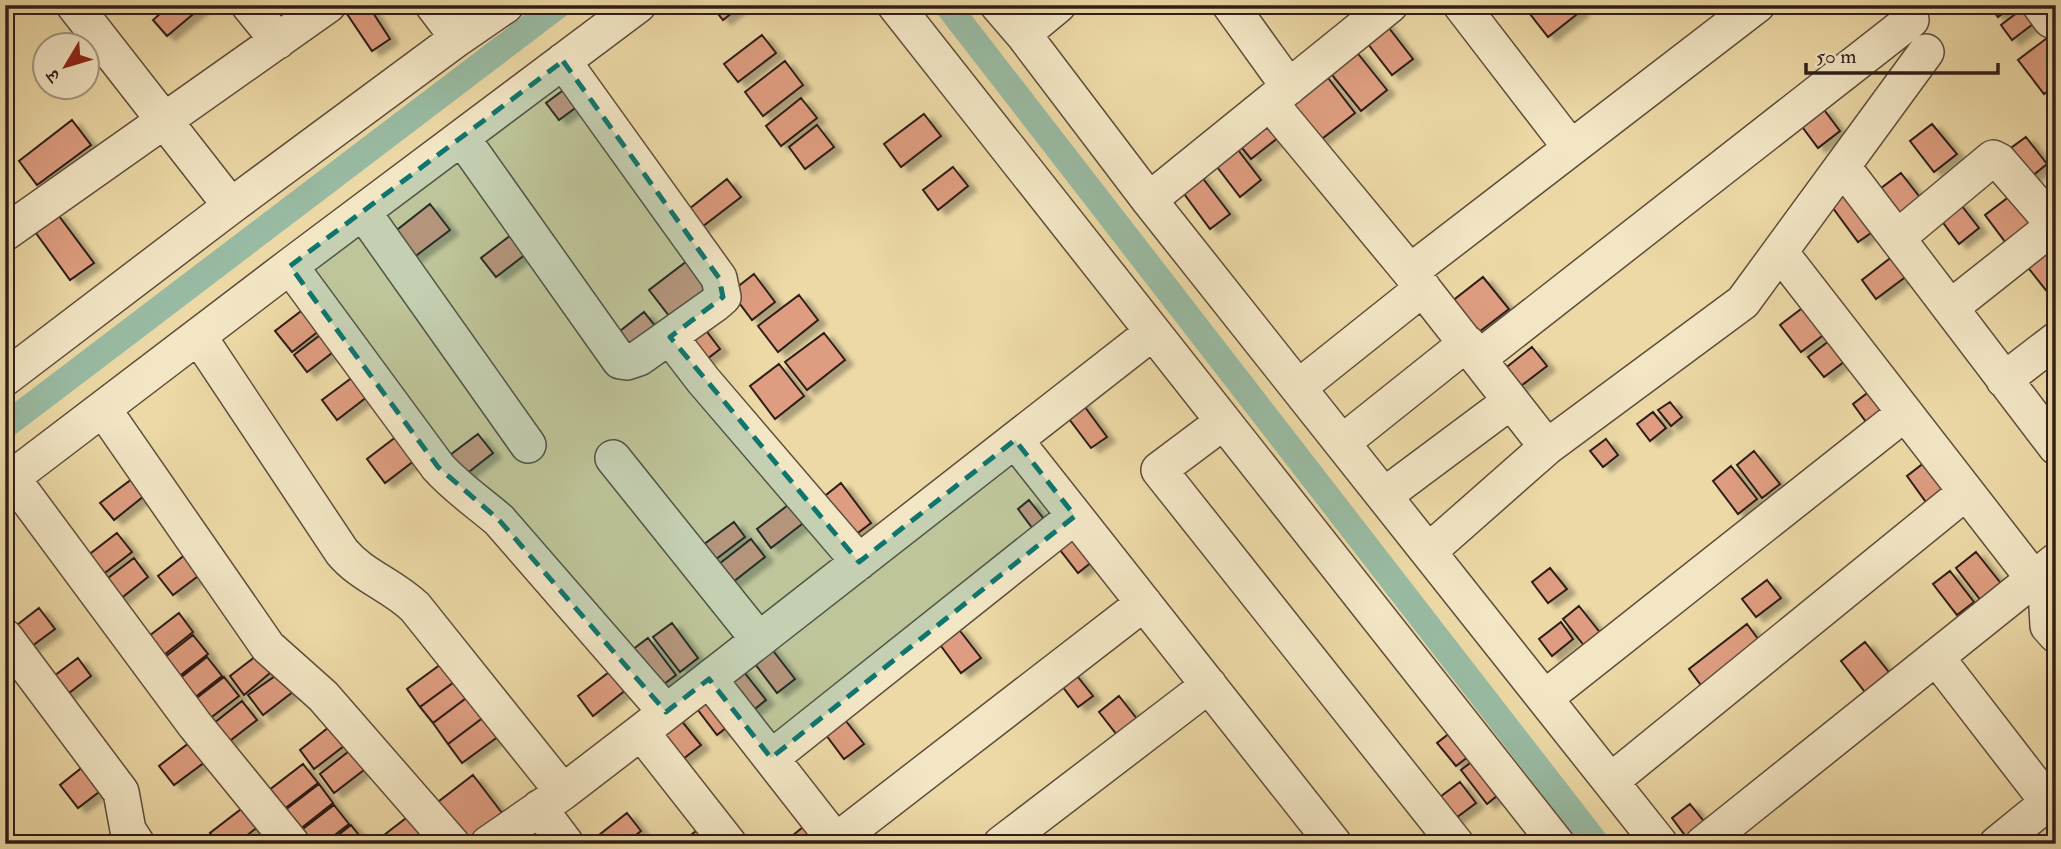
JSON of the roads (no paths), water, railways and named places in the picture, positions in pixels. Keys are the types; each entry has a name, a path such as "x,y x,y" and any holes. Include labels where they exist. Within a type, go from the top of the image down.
{"street":[{"path":"74,5 231,205"},
{"path":"249,5 278,41"},
{"path":"10,220 166,121 328,5"},
{"path":"433,5 458,38"},
{"path":"5,378 231,205 506,5"},
{"path":"292,844 195,725 9,481 290,265 638,5"},
{"path":"895,5 1557,844"},
{"path":"998,5 1149,200 1660,844"},
{"path":"1023,34 1058,5"},
{"path":"1230,5 1279,95 1417,280 1547,447"},
{"path":"1149,200 1390,5"},
{"path":"1461,5 1571,148"},
{"path":"1299,387 1417,280 1571,148 1758,5"},
{"path":"1343,442 1473,350 1911,20"},
{"path":"1430,551 1547,447 1743,302 1926,52"},
{"path":"462,138 620,360 627,362 639,358 723,297 719,278 564,61"},
{"path":"1897,238 1993,158 1999,161 2055,226 1950,308"},
{"path":"1843,167 2056,447"},
{"path":"363,212 528,445"},
{"path":"1780,252 1966,492 2045,570 2048,626 2056,635"},
{"path":"290,265 438,467 456,488 499,520 654,722 729,844"},
{"path":"488,844 654,722 1153,332"},
{"path":"199,337 353,566 391,586 415,607 551,800 566,844"},
{"path":"670,337 859,562"},
{"path":"2004,380 2056,340"},
{"path":"1385,495 1511,401"},
{"path":"103,409 268,647 323,696 452,844"},
{"path":"1546,698 1905,413"},
{"path":"1223,422 1159,470 1456,844"},
{"path":"1015,440 1334,844"},
{"path":"613,458 759,640"},
{"path":"1611,780 1966,492"},
{"path":"771,758 1075,516"},
{"path":"1703,844 2045,570"},
{"path":"709,679 837,842 1144,603"},
{"path":"5,637 121,792 128,830 137,844"},
{"path":"1936,657 2052,799 1997,844"},
{"path":"1001,844 1209,685"}],"waterway":[{"path":"5,426 559,5"},
{"path":"947,5 1597,844"}]}
